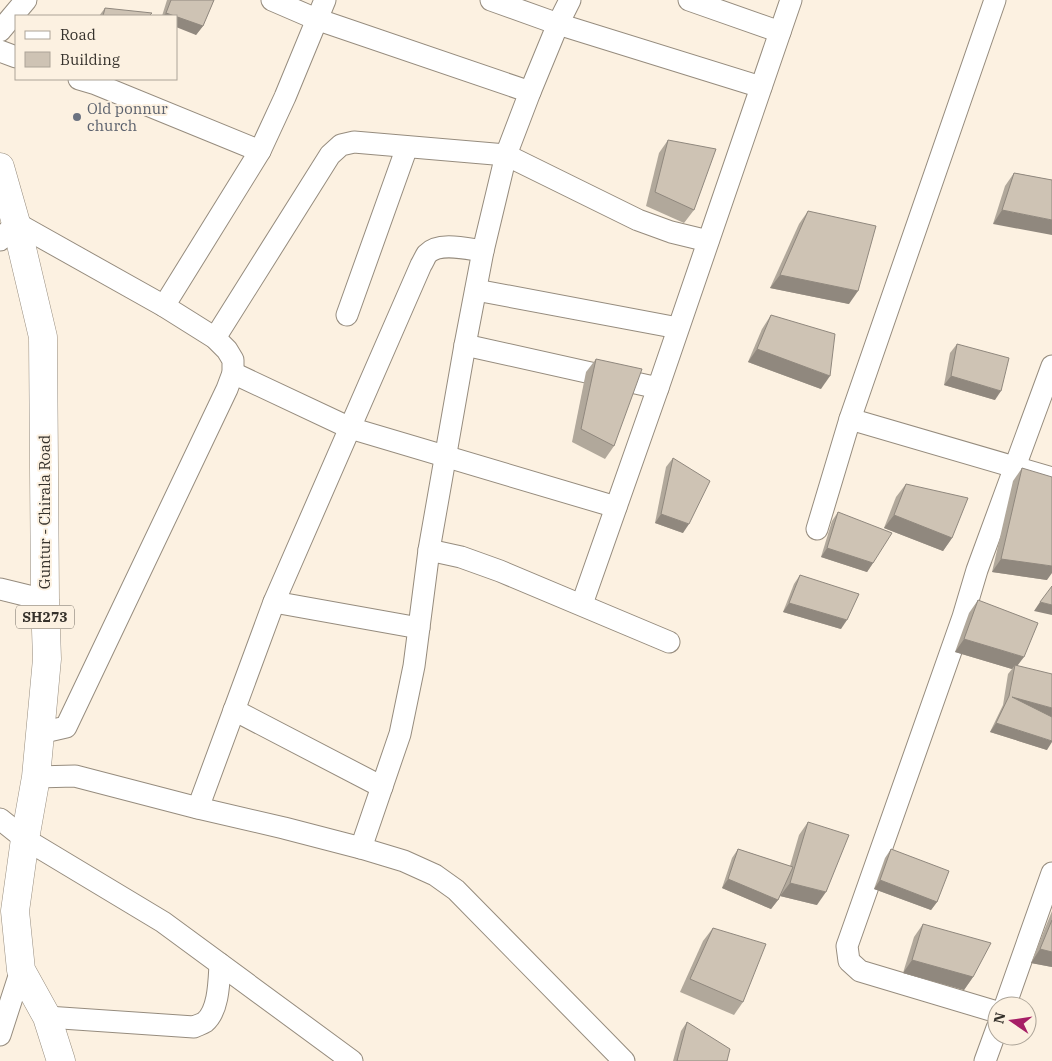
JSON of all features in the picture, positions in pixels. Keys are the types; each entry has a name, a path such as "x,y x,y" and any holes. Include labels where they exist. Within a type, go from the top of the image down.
{"main road":[{"name":"Guntur - Chirala Road","path":"0,167 8,231 43,337 46,659 36,776 15,910 21,970 47,1016 61,1061"}],"street":[{"path":"0,31 26,0"},
{"path":"272,0 316,20 530,92"},
{"path":"164,306 260,150 285,97 325,0"},
{"path":"491,0 558,24 761,88"},
{"path":"361,848 400,734 414,666 429,550 465,344 483,251 506,155 558,24 570,0"},
{"path":"689,0 780,32"},
{"path":"582,604 791,0"},
{"path":"817,528 850,419 995,0"},
{"path":"0,51 15,57"},
{"path":"82,80 260,150"},
{"path":"215,338 330,155 340,145 354,142 506,155 638,220 671,232 708,242"},
{"path":"347,314 407,147"},
{"path":"8,231 164,306 215,338 227,350 233,360 228,389 66,727 40,732"},
{"path":"198,808 274,602 427,254 444,247 483,251"},
{"path":"476,290 678,328"},
{"path":"465,344 658,388"},
{"path":"987,1009 860,971 849,961 847,946 963,617 977,570 1052,366"},
{"path":"232,373 350,428 616,507"},
{"path":"850,419 1052,478"},
{"path":"429,550 461,557 500,571 669,642"},
{"path":"0,589 45,600"},
{"path":"274,602 419,628"},
{"path":"234,710 382,787"},
{"path":"36,776 75,776 361,848 404,861 435,875 456,890 624,1061"},
{"path":"0,819 25,839 163,922 352,1061"},
{"path":"1009,996 1052,874"},
{"path":"47,1016 194,1027 204,1023 213,1012 219,986 220,964"},
{"path":"0,1035 21,970"},
{"path":"985,1061 990,1046"}],"building":[{"path":"171,0 214,0 203,26 178,17 178,15 166,13"},
{"path":"105,8 152,13 150,15 103,15"},
{"path":"668,140 716,149 694,210 655,192"},
{"path":"1014,173 1052,180 1052,220 1002,210"},
{"path":"808,211 876,226 858,291 780,275"},
{"path":"771,315 835,334 830,376 757,349"},
{"path":"957,344 1009,358 1001,391 951,376"},
{"path":"596,359 642,369 614,446 581,429"},
{"path":"673,458 710,481 689,524 661,514"},
{"path":"1022,468 1052,477 1052,566 1001,559"},
{"path":"906,484 968,498 952,538 894,515"},
{"path":"838,512 892,533 873,563 827,548"},
{"path":"800,575 859,594 847,620 789,603"},
{"path":"1052,586 1052,605 1040,602"},
{"path":"978,600 1038,623 1024,657 964,639"},
{"path":"1015,665 1052,674 1052,708 1012,697 1052,717 1052,741 996,723 1009,696"},
{"path":"808,822 849,835 826,892 790,883"},
{"path":"738,849 793,867 778,900 728,879"},
{"path":"891,849 949,871 937,902 880,880"},
{"path":"1052,920 1052,952 1040,949"},
{"path":"923,924 991,943 973,977 912,960"},
{"path":"713,928 766,944 743,1002 690,979"},
{"path":"687,1022 730,1049 727,1061 677,1061"}],"place":[{"name":"Old ponnur church","path":"77,117"}]}
